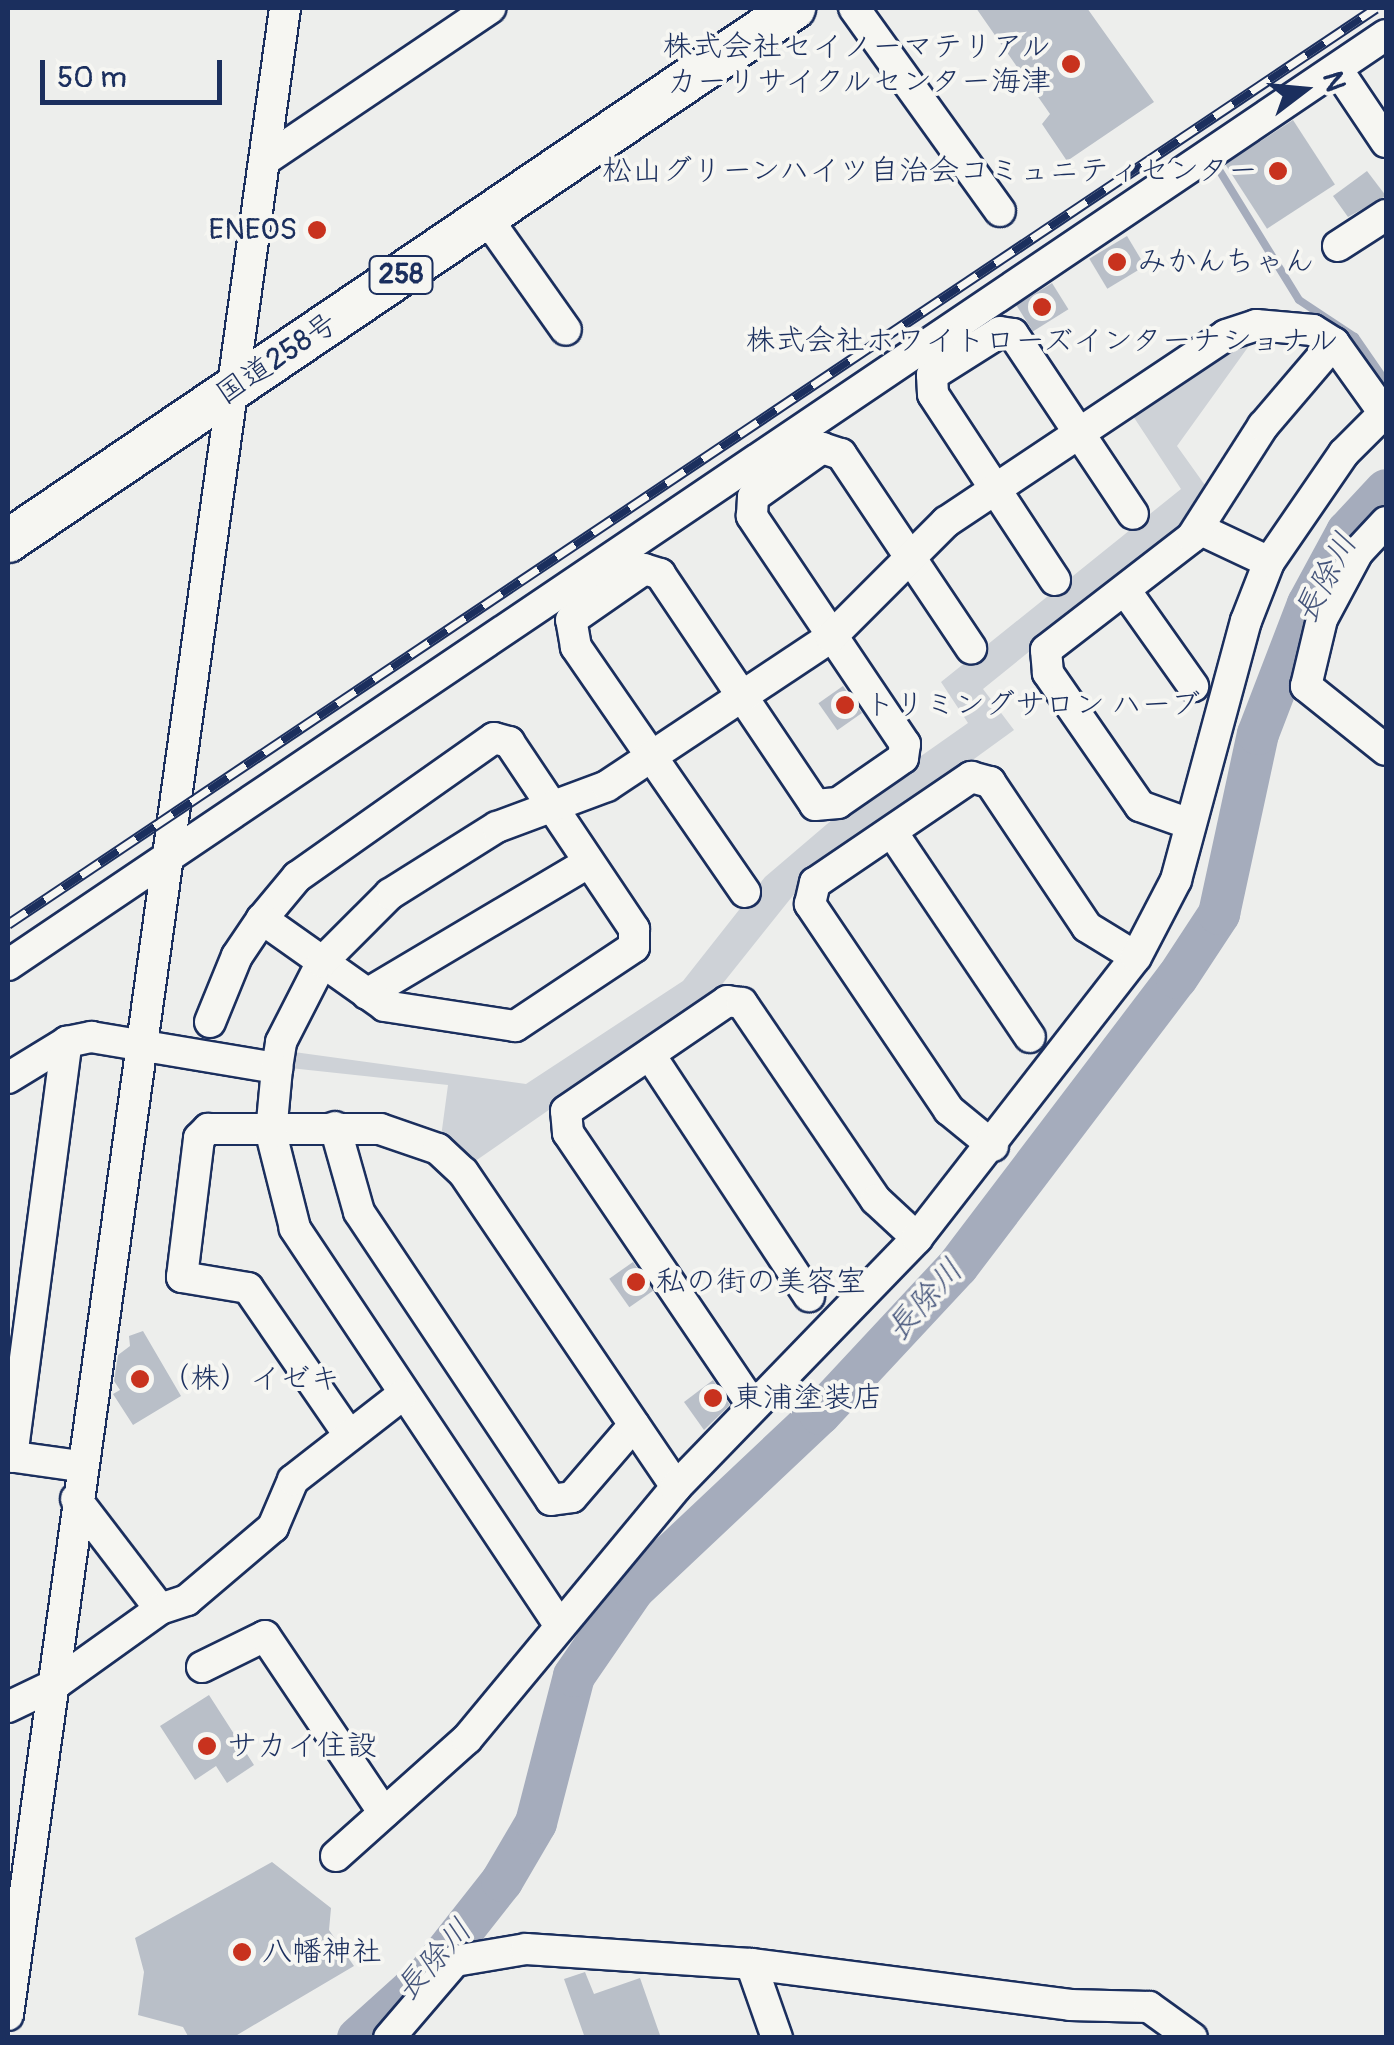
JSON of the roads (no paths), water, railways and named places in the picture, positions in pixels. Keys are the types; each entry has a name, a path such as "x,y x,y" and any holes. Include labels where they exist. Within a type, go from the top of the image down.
{"highway":[{"name":"国道258号","path":"8,541 794,8"}],"street":[{"path":"8,2016 80,1466 285,8"},
{"path":"265,160 490,8"},
{"path":"854,8 1000,211"},
{"path":"8,966 1386,35"},
{"path":"1337,68 1386,142"},
{"path":"1338,246 1386,214"},
{"path":"486,217 566,330"},
{"path":"336,1856 467,1739 558,1623 676,1487 917,1238 993,1146 1136,957 1176,880 1246,621 1269,562 1344,453 1385,412 1334,343 1285,324 1226,335 946,522 832,637 607,786 497,826 390,894 322,962 281,1042 277,1068 271,1132 295,1228 401,1396 558,1623"},
{"path":"1055,580 933,394 932,375 1000,332 1013,334 1133,514"},
{"path":"1190,824 1140,806 1048,673 1046,650 1200,529 1263,426 1334,343"},
{"path":"745,892 576,647 571,620 644,569 660,574 814,805 838,802 854,792 903,758 905,744 752,516 753,497 822,448 841,454 970,648"},
{"path":"1386,522 1358,552 1322,620 1306,686 1386,750"},
{"path":"1200,529 1269,562"},
{"path":"1125,590 1193,686"},
{"path":"210,1022 236,956 262,920 297,877 344,838 494,738 510,742 634,929 634,947 516,1026 385,1006 262,920"},
{"path":"993,1146 950,1110 810,904 814,883 971,778 990,782 1087,927 1136,957"},
{"path":"892,832 1030,1037"},
{"path":"368,994 588,863"},
{"path":"753,1406 568,1133 566,1111 727,1000 742,1003 876,1200 917,1238"},
{"path":"8,1078 67,1042 90,1037 277,1068"},
{"path":"67,1042 10,1457 80,1466"},
{"path":"650,1054 809,1296"},
{"path":"349,1435 248,1288 182,1277 199,1138 208,1129 271,1132 334,1127 410,1135 463,1172 676,1487"},
{"path":"334,1127 358,1212 551,1500 572,1497 634,1426"},
{"path":"8,1707 54,1685 160,1609 187,1600 273,1527 293,1480 401,1396"},
{"path":"76,1500 160,1609"},
{"path":"202,1667 265,1636 384,1813"},
{"path":"390,2038 455,1962 526,1949 751,1964 1070,2005 1150,2007 1192,2038"},
{"path":"751,1964 778,2038"}],"waterway":[{"path":"1216,165 1299,300 1355,337 1384,379"},
{"name":"長除川","path":"358,2038 428,1975 502,1881 536,1823 574,1676 633,1590 820,1414 958,1266 1177,978 1219,914 1258,734 1308,604 1347,532 1386,490"}],"railway":[{"path":"8,924 1376,8"}],"place":[{"name":"株式会社セイノーマテリアル カーリサイクルセンター海津","path":"1071,64"},
{"name":"松山グリーンハイツ自治会コミュニティセンター","path":"1278,171"},
{"name":"ENEOS","path":"317,230"},
{"name":"みかんちゃん","path":"1117,262"},
{"name":"株式会社ホワイトローズインターナショナル","path":"1042,307"},
{"name":"トリミングサロン ハーブ","path":"845,705"},
{"name":"私の街の美容室","path":"636,1282"},
{"name":"（株）イゼキ","path":"140,1379"},
{"name":"東浦塗装店","path":"713,1398"},
{"name":"サカイ住設","path":"207,1746"},
{"name":"八幡神社","path":"242,1952"}]}
